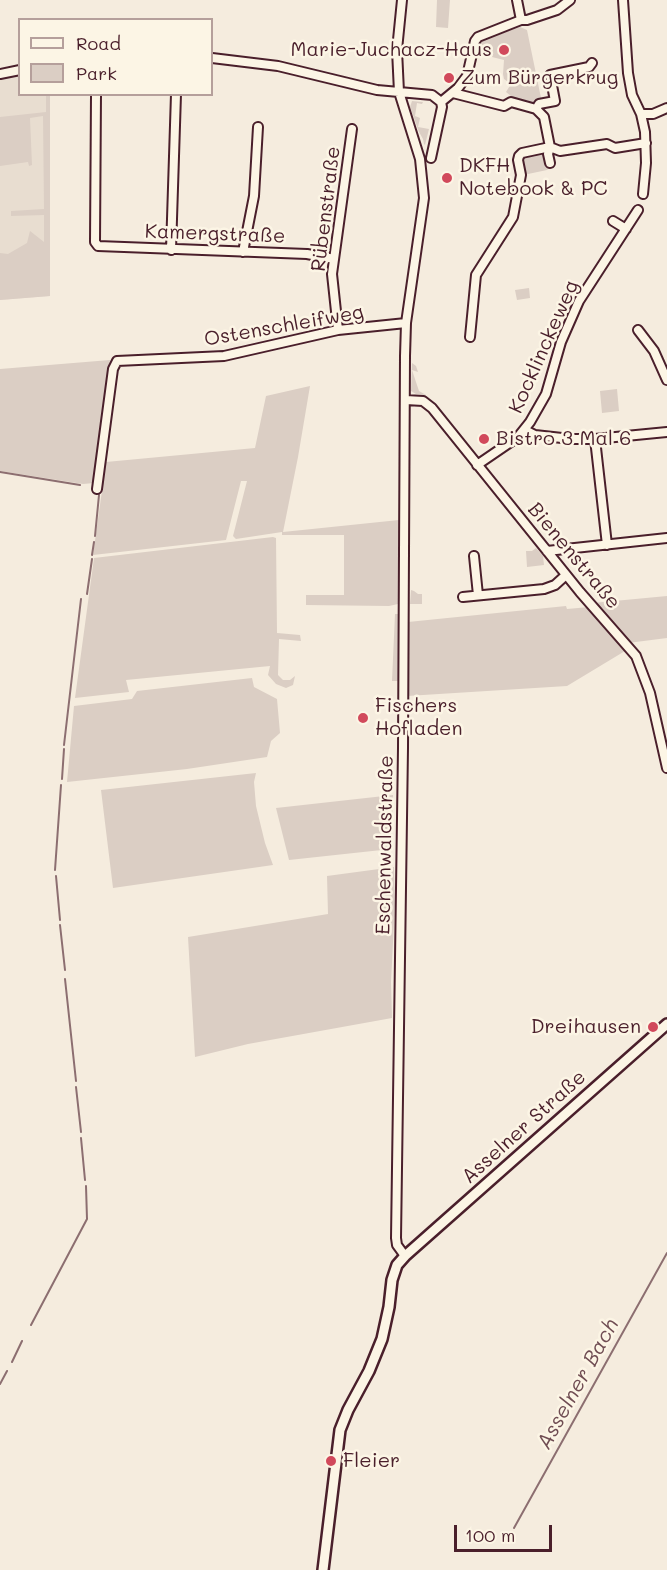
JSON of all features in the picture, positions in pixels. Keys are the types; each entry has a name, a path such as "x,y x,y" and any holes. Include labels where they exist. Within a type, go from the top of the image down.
{"main road":[{"name":"Asselner Straße","path":"405,1256 667,1024"},
{"path":"323,1570 340,1430 382,1339 393,1275 397,1265 405,1256"}],"street":[{"name":"Eschenwaldstraße","path":"402,0 397,50 399,92 420,159 424,190 424,206 406,324 397,1245 405,1256"},
{"path":"517,0 521,20"},
{"path":"441,102 453,93 466,76 475,40 478,37 521,20 532,19 557,10 570,0"},
{"path":"623,0 628,73 646,143 646,174 643,194"},
{"path":"213,57 278,66 377,90 432,95 441,102 442,109 431,158"},
{"path":"536,109 539,104 555,101 550,75 589,67 592,63"},
{"path":"0,74 18,70"},
{"path":"453,93 504,106 511,102 536,109 544,117 550,147 548,154 550,163"},
{"name":"Kamergstraße","path":"96,96 96,244 102,247 307,254 334,259"},
{"path":"171,250 176,96"},
{"path":"640,114 653,114 667,108"},
{"path":"243,252 254,196 258,127"},
{"name":"Rübenstraße","path":"338,330 332,274 352,129"},
{"path":"470,337 476,275 513,217 521,175 519,156 522,153 550,147 560,151 607,144 615,148 646,143"},
{"name":"Kocklinckeweg","path":"477,465 488,456 509,445 525,430 546,394 561,342 579,301 638,210"},
{"path":"612,221 626,229"},
{"name":"Ostenschleifweg","path":"96,489 113,369 117,361 224,356 338,330 406,324"},
{"path":"638,330 654,351 667,380"},
{"name":"Bienenstraße","path":"406,400 423,400 427,403 566,575 627,645 639,662 654,711 667,768"},
{"path":"525,430 535,435 548,437 596,439 667,432"},
{"path":"596,439 607,545"},
{"path":"548,551 667,538"},
{"path":"474,556 478,595"},
{"path":"463,597 544,589 555,585 566,575"}],"shaded area":[{"path":"18,75 18,96 50,96 50,296 0,300 0,79"}],"green space":[{"path":"437,0 450,0 448,28 436,27"},
{"path":"520,27 527,30 541,98 536,105 516,100 506,92 511,84 504,79 504,60 492,57 492,53 478,53 474,72 471,75 477,45 482,40"},
{"path":"46,96 50,96 50,296 0,300 0,253 8,254 27,243 30,231 44,242 44,215 11,216 11,211 44,209 43,116 30,118 32,165 29,166 28,162 0,166 0,117 46,112"},
{"path":"412,101 423,102 422,104 417,103 415,116 420,118 418,127 429,129 425,145 410,107"},
{"path":"540,152 546,154 549,168 528,174 523,172 520,160 523,156"},
{"path":"529,288 530,298 517,300 515,290"},
{"path":"110,360 94,483 83,484 0,471 0,369"},
{"path":"412,363 418,372 412,370 419,391 426,395 411,391"},
{"path":"310,386 283,532 399,520 398,604 389,606 306,605 306,595 344,595 344,535 282,535 282,532 236,539 233,536 247,481 241,481 226,540 93,555 106,462 255,448 266,396"},
{"path":"617,389 619,411 602,413 600,391"},
{"path":"276,538 277,633 300,635 301,641 279,639 278,675 283,680 290,680 295,676 293,685 286,688 276,684 268,675 270,666 126,680 129,692 75,698 94,558"},
{"path":"536,548 543,556 544,565 527,567 526,551"},
{"path":"411,590 422,594 422,604 410,604"},
{"path":"667,596 667,638 628,643 593,603"},
{"path":"566,606 567,609 589,607 625,651 567,686 407,696 408,622"},
{"path":"395,614 399,614 399,681 392,681"},
{"path":"252,678 254,687 277,699 280,733 271,741 267,757 187,769 67,782 74,706 132,699 137,691"},
{"path":"256,773 254,782 256,806 273,865 113,888 101,790"},
{"path":"393,795 391,849 289,860 276,808"},
{"path":"394,867 392,1018 248,1044 195,1057 188,937 328,914 327,876"}],"waterway":[{"path":"0,472 80,485"},
{"path":"95,536 99,495"},
{"path":"92,555 94,542"},
{"path":"87,594 92,559"},
{"path":"64,745 81,599"},
{"path":"62,779 64,749"},
{"path":"55,870 61,785"},
{"path":"56,876 60,920"},
{"path":"60,925 65,970"},
{"path":"65,979 76,1081"},
{"path":"76,1087 81,1132"},
{"path":"81,1138 85,1180"},
{"path":"31,1325 87,1219 86,1186"},
{"name":"Asselner Bach","path":"514,1528 667,1253"},
{"path":"12,1362 22,1341"},
{"path":"0,1384 7,1371"}],"place":[{"name":"Marie-Juchacz-Haus","path":"504,50"},
{"name":"Zum Bürgerkrug","path":"449,78"},
{"name":"DKFH Notebook & PC","path":"447,178"},
{"name":"Bistro 3 Mal 6","path":"484,439"},
{"name":"Fischers Hofladen","path":"363,718"},
{"name":"Dreihausen","path":"653,1027"},
{"name":"Fleier","path":"331,1461"}]}
